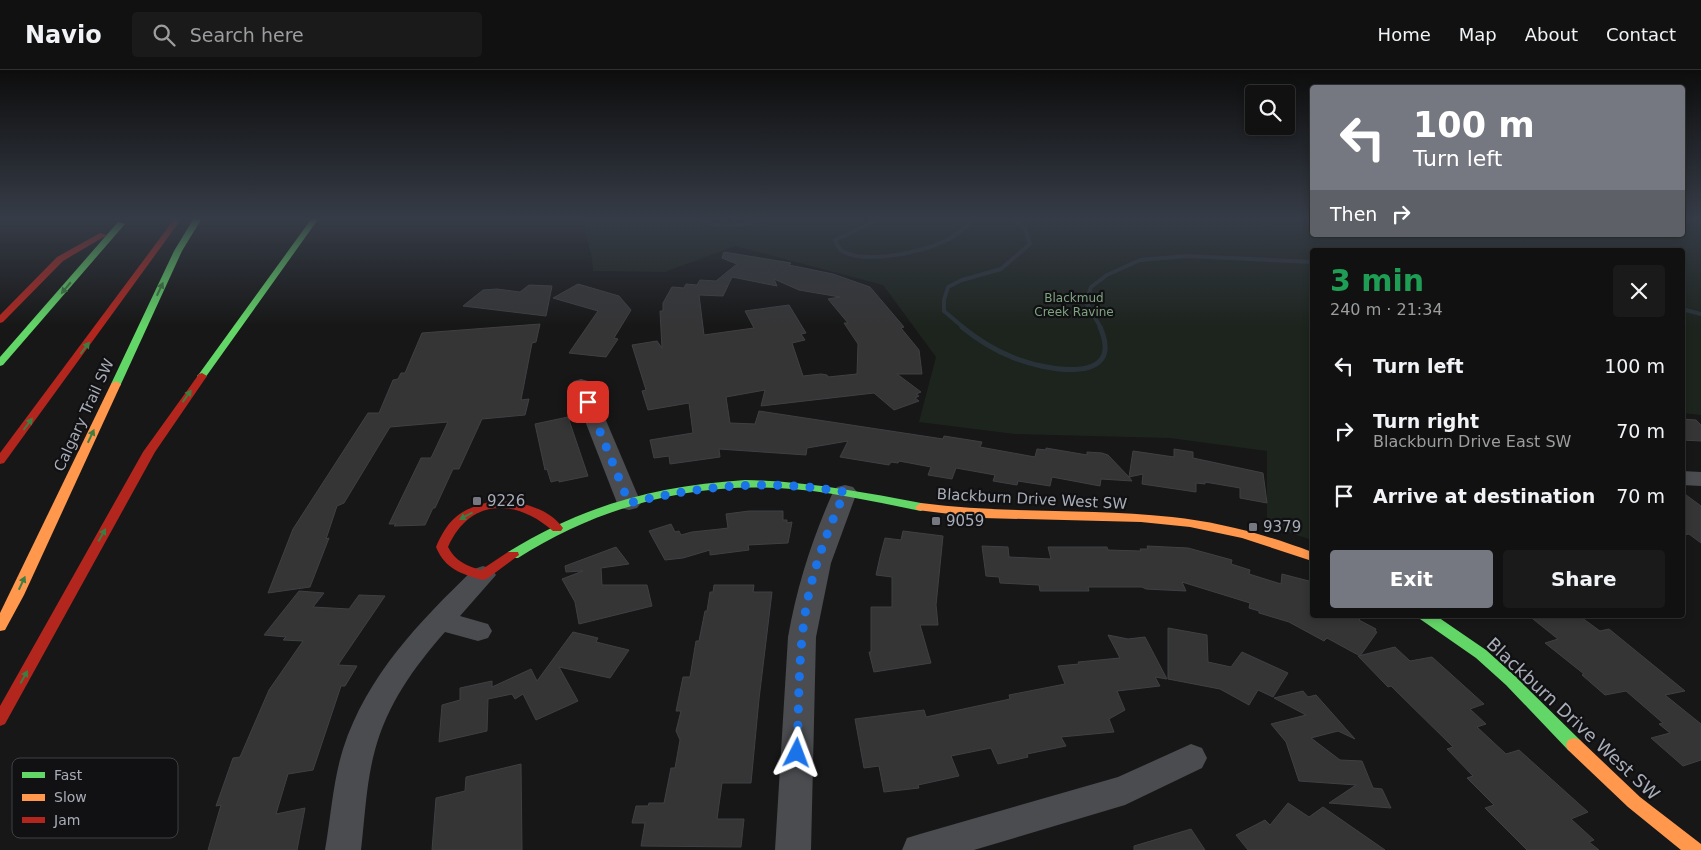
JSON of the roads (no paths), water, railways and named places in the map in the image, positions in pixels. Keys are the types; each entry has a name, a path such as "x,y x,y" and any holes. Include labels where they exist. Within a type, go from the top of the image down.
{"main road":[{"path":"0,320 60,260 69,254"},
{"path":"0,363 94,254"},
{"path":"0,461 153,254"},
{"name":"Calgary Trail SW","path":"0,626 17,595 176,254"},
{"path":"0,720 149,452 289,254"},
{"name":"Blackburn Drive West SW","path":"483,574 501,560 557,528 629,503 693,490 746,484 790,485 845,492 948,512 1172,522 1240,534 1277,544 1310,556"},
{"path":"483,574 462,569 446,558 442,547 451,526 464,516 482,508 502,504 519,505 536,510 550,519 557,528"},
{"name":"Blackburn Drive West SW","path":"1429,618 1481,654 1504,674 1594,765 1634,802 1695,850"}],"street":[{"path":"581,385 629,503"},
{"path":"1685,478 1701,479"},
{"path":"793,850 802,637 806,608 811,583 828,529 845,492"},
{"path":"343,850 359,749 367,726 392,678 411,651 483,574"},
{"path":"439,620 478,631"},
{"path":"920,850 1125,790 1191,758"}],"waterway":[{"path":"852,254 866,257 897,254"},
{"path":"964,328 944,311 944,300 948,287 962,280 1001,269 1018,254"},
{"path":"1101,328 1086,302 1091,287 1107,275 1140,260 1187,256 1310,262"},
{"path":"1685,310 1701,314"},
{"path":"962,327 986,344 1012,357 1025,362 1059,369 1077,369 1091,366 1102,359 1105,346 1100,327"}],"place":[{"name":"9226","path":"477,501"},
{"name":"9059","path":"936,521"},
{"name":"9379","path":"1253,527"}],"park label":[{"name":"Blackmud Creek Ravine","path":"1074,305"}]}
